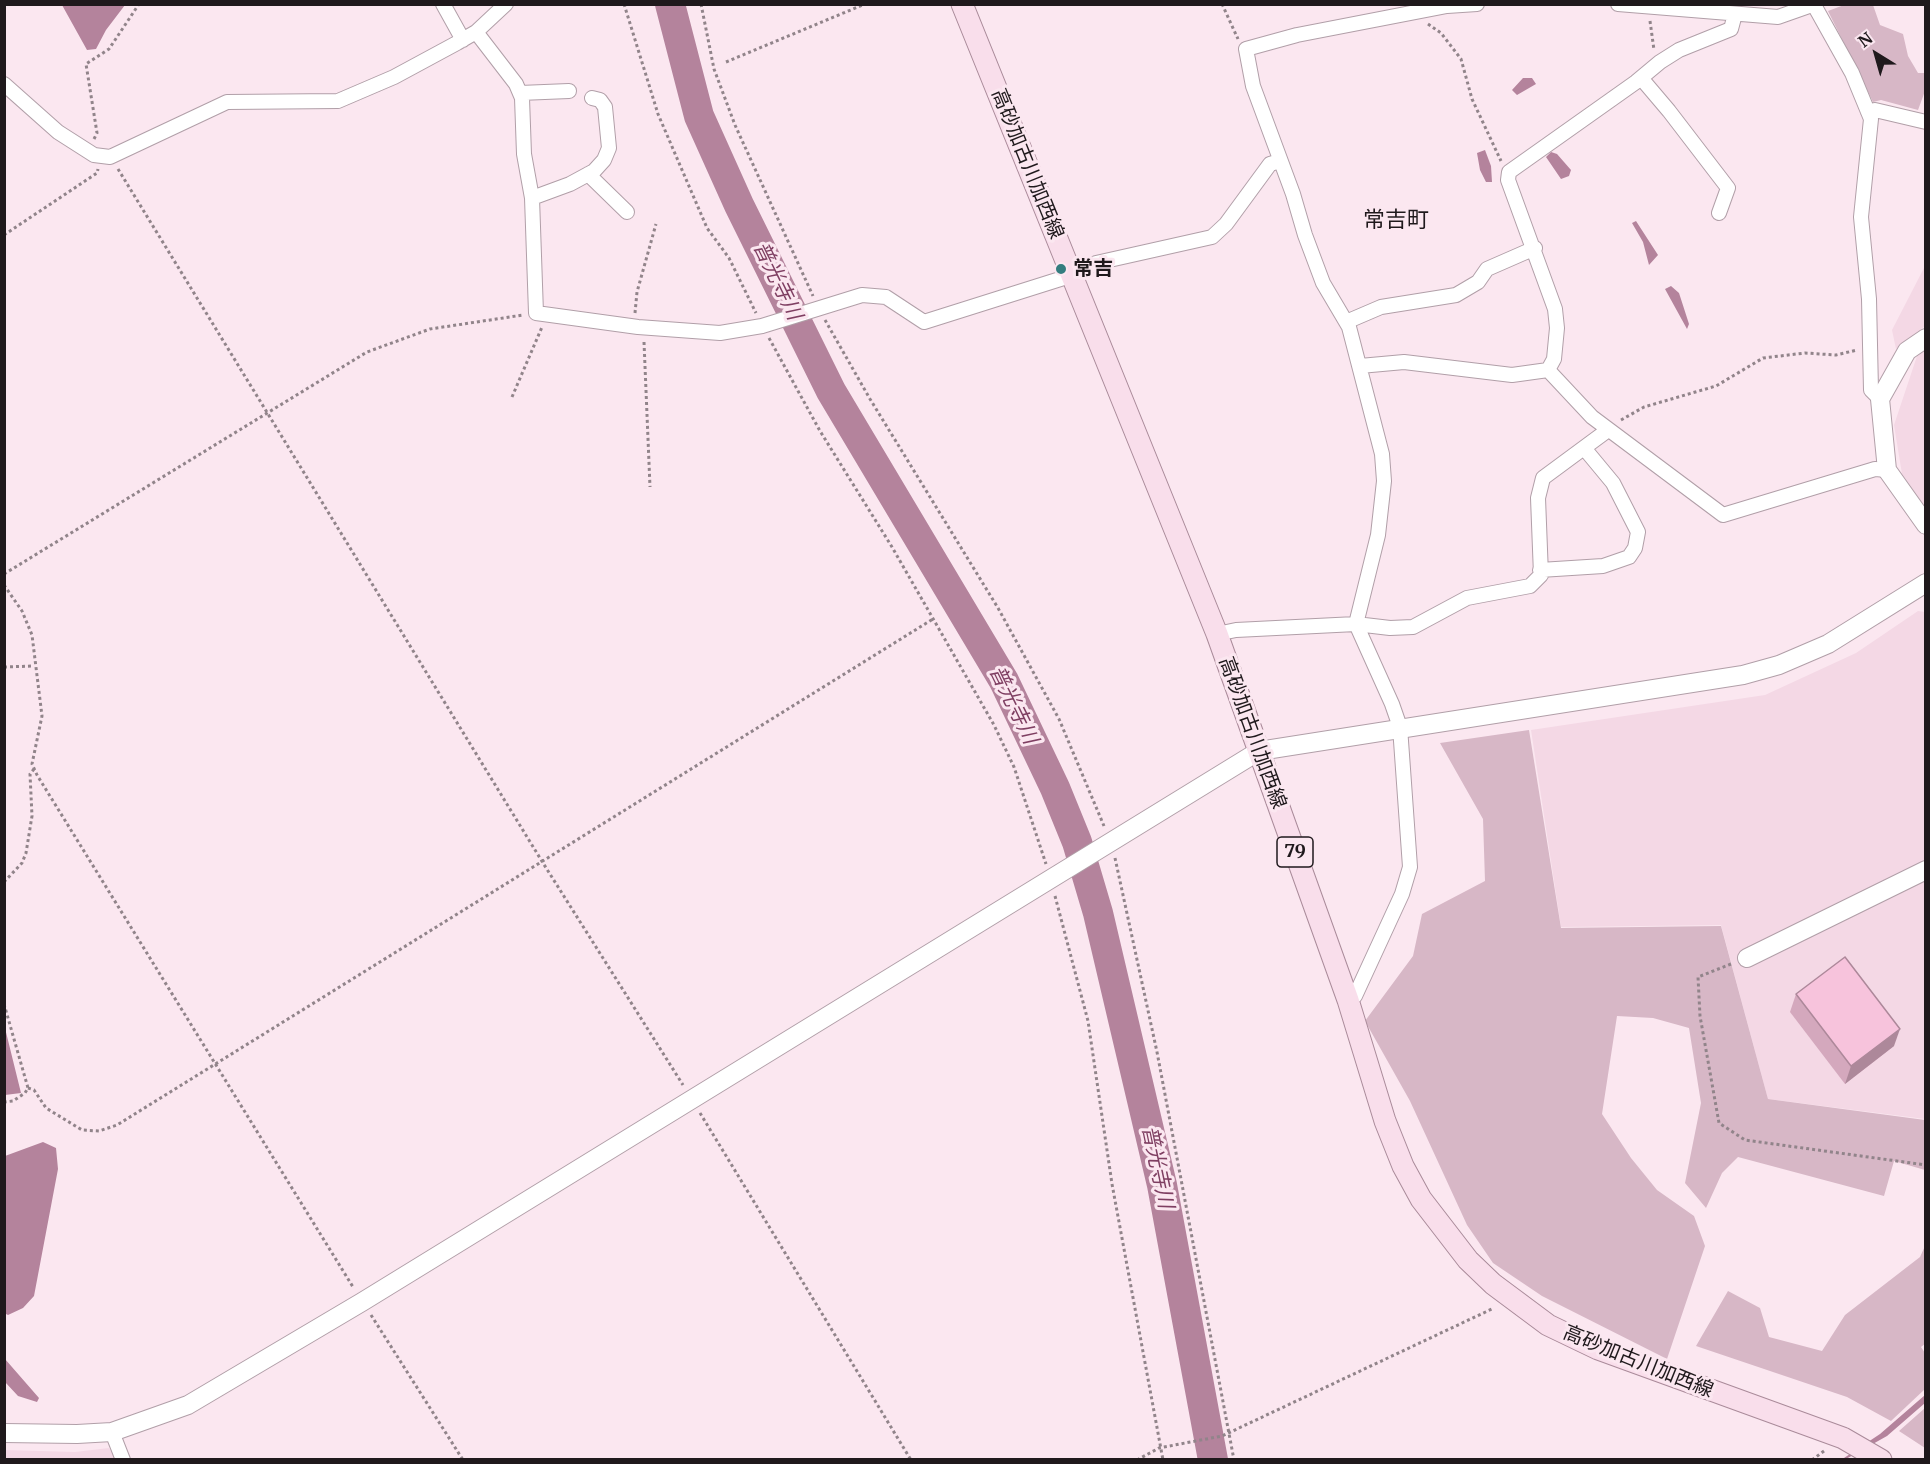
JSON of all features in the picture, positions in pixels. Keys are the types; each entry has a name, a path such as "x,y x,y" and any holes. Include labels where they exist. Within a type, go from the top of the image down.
{"main road":[{"name":"高砂加古川加西線","path":"962,4 1217,634 1348,1000 1385,1121 1407,1175 1447,1236 1468,1260 1512,1299 1548,1325 1572,1338 1843,1438 1881,1460"}],"street":[{"path":"443,4 463,40"},
{"path":"4,84 58,132 99,155 227,102 338,101 394,77 463,40 476,32 506,4"},
{"path":"1348,1000 1355,996 1402,894 1410,867 1400,728 1392,704 1356,624 1378,535 1384,481 1377,428 1346,322 1323,284 1253,86 1246,49 1297,36 1447,6 1477,4"},
{"path":"1618,4 1778,17 1815,5 1852,73 1871,119 1861,217 1871,390 1880,399"},
{"path":"1360,366 1404,362 1512,375 1548,370 1554,359 1557,328 1555,309 1509,180 1509,172 1641,78 1659,62 1679,50 1731,29 1735,14"},
{"path":"476,32 520,93 524,154 532,198 540,314 639,327 720,333 764,325 862,295 886,297 924,322 1073,275 1096,263 1212,237 1226,224 1270,164 1280,161"},
{"path":"1641,78 1728,188 1719,213"},
{"path":"520,93 569,92"},
{"path":"532,198 570,184 588,174 604,160 609,148 605,107 600,100 592,98"},
{"path":"1868,112 1875,111 1926,122"},
{"path":"588,174 627,212"},
{"path":"1346,322 1381,307 1456,295 1478,282 1487,269 1535,248"},
{"path":"1926,338 1907,351 1880,399 1887,470 1926,525"},
{"path":"1548,370 1592,417 1724,515 1875,469 1887,470"},
{"path":"1217,634 1236,630 1356,624 1390,628 1413,627 1467,597 1530,586 1541,575 1538,498 1543,478 1608,430"},
{"path":"1540,570 1603,566 1629,557 1635,548 1638,532 1613,483 1584,448"},
{"path":"4,1433 112,1432 188,1405 362,1302 1259,751 1743,675 1779,665 1828,644 1926,583"},
{"path":"1747,958 1926,870"},
{"path":"112,1432 123,1460"}],"path":[{"path":"4,235 97,173 99,155 97,133 86,64 109,50 139,4"},
{"path":"624,4 658,114 707,228 729,258 820,431 892,547 994,725 1014,767 1054,876 1088,1021 1112,1184 1163,1460"},
{"path":"700,4 714,69 816,308 998,608 1059,719 1108,843 1157,1052 1234,1460"},
{"path":"726,62 865,4"},
{"path":"1222,4 1234,34 1246,49"},
{"path":"1648,7 1654,54 1659,62"},
{"path":"1417,12 1419,18 1441,33 1461,59 1472,99 1488,136 1509,172"},
{"path":"99,155 267,412 543,863 692,1099 911,1460"},
{"path":"650,487 637,292 656,224"},
{"path":"4,574 267,412 367,352 392,341 430,329 540,314 543,324 512,397"},
{"path":"1608,430 1644,406 1716,386 1763,358 1805,353 1836,355 1870,349"},
{"path":"4,585 22,611 32,635 34,666 42,716 32,764 34,769 362,1302 411,1374 463,1460"},
{"path":"28,1088 34,1090 46,1108 64,1122 82,1130 99,1131 117,1125 543,863 933,619"},
{"path":"4,668 34,666"},
{"path":"4,882 22,863 26,853 32,816 30,774 34,769"},
{"path":"1747,958 1698,977 1700,1016 1719,1124 1745,1140 1926,1165"},
{"path":"4,1004 28,1088"},
{"path":"4,1102 19,1097 28,1088"},
{"path":"1137,1460 1159,1448 1222,1436 1512,1299"}],"shaded area":[{"path":"62,5 125,5 106,30 96,49 87,50"},
{"path":"1844,5 1873,5 1880,25 1903,34 1908,56 1918,73 1925,73 1925,91 1918,110 1881,100 1873,102 1828,11"},
{"path":"1523,78 1532,78 1536,84 1517,95 1512,90"},
{"path":"1485,150 1491,166 1492,182 1486,182 1480,170 1477,153"},
{"path":"1551,152 1557,154 1571,170 1569,176 1561,179 1546,157"},
{"path":"1636,221 1658,255 1649,265 1643,242 1632,223"},
{"path":"1925,266 1925,326 1896,349 1892,330"},
{"path":"1671,286 1679,293 1689,324 1687,329 1665,289"},
{"path":"1925,350 1925,507 1902,474 1894,425 1917,356"},
{"path":"1918,611 1925,612 1925,1119 1768,1099 1721,925 1561,927 1531,730 1765,695 1856,653"},
{"path":"1529,730 1561,928 1721,926 1768,1099 1925,1120 1925,1170 1894,1161 1884,1196 1738,1157 1722,1173 1706,1208 1685,1183 1701,1103 1689,1028 1653,1018 1617,1016 1602,1114 1631,1158 1657,1190 1694,1216 1705,1246 1667,1359 1542,1296 1493,1263 1467,1225 1410,1101 1365,1021 1413,956 1422,914 1485,881 1483,819 1440,743"},
{"path":"4,1024 21,1093 4,1095"},
{"path":"43,1142 56,1148 58,1169 34,1296 23,1308 8,1315 4,1313 5,1156"},
{"path":"1925,1246 1926,1343 1921,1347 1925,1353 1925,1389 1891,1421 1847,1397 1696,1346 1728,1291 1760,1308 1769,1337 1822,1351 1845,1315 1920,1257"},
{"path":"5,1359 39,1398 37,1402 18,1396 5,1382"},
{"path":"1925,1395 1925,1403 1887,1436 1841,1460 1880,1434"},
{"path":"1925,1408 1925,1448 1899,1431"},
{"path":"109,1448 116,1459 5,1460 5,1450 75,1452"}],"building":[{"path":"1845,957 1900,1029 1851,1066 1796,994"}],"waterway":[{"name":"普光寺川","path":"670,4 699,116 739,205 831,391 1004,681 1055,788 1077,842 1098,913 1162,1185 1213,1460"}],"place":[{"name":"常吉","path":"1061,269"}],"district":[{"name":"常吉町","path":"1396,221"}]}
